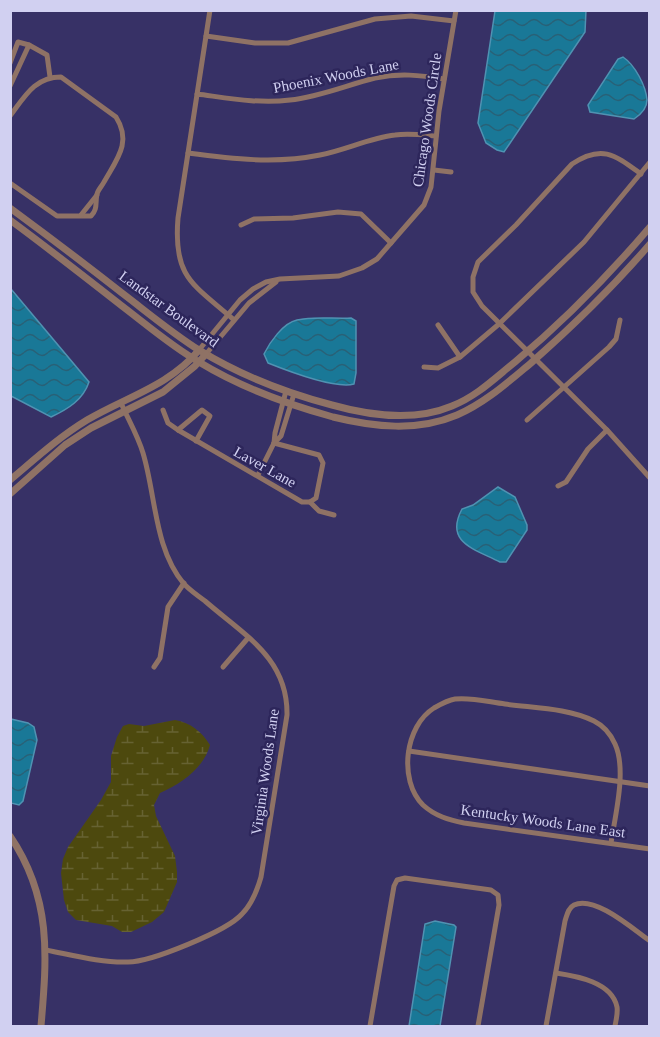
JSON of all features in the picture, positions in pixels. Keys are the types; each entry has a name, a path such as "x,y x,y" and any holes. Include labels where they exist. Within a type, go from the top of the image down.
{"street":[{"path":"210,10 176,243 181,267 199,291 234,320"},
{"name":"Chicago Woods Circle","path":"203,352 240,300 253,289 266,282 280,279 339,276 362,268 377,259 424,205 434,170 436,136 456,10"},
{"path":"206,36 255,43 288,43 375,19 411,16 454,21"},
{"path":"10,63 18,42 29,45 47,55 50,77"},
{"path":"10,86 29,45"},
{"name":"Phoenix Woods Lane","path":"197,94 266,102 292,100 349,87 375,78 396,75 412,74 444,79"},
{"path":"10,116 39,81 50,77 61,77 116,117 122,126 124,136 121,151 97,195 81,215"},
{"path":"188,153 231,159 289,159 321,155 395,135 436,136"},
{"path":"641,174 611,154 594,153 572,164 516,225 478,262 473,277 473,292 482,306 499,324 564,386 650,478"},
{"path":"424,367 438,368 460,357 499,324 584,242 650,162"},
{"path":"434,170 451,172"},
{"path":"10,183 57,216 92,216 96,211 97,195"},
{"name":"Landstar Boulevard","path":"10,208 173,332 243,374 286,392 346,409 397,416 426,414 452,406 480,391 527,352 594,288 650,227"},
{"path":"242,225 254,219 293,218 338,212 361,214 391,243"},
{"name":"Landstar Boulevard","path":"10,220 164,339 195,360 282,402 371,425 394,427 427,425 457,415 483,401 534,359 603,296 650,244"},
{"path":"10,494 65,445 91,428 163,393 260,294 280,279"},
{"path":"527,420 609,347 616,339 620,320"},
{"path":"438,325 460,357"},
{"path":"10,480 59,438 88,419 167,379 195,360"},
{"path":"258,476 274,442 286,392"},
{"path":"274,442 281,436 294,394"},
{"name":"Virginia Woods Lane","path":"46,950 117,962 145,960 220,930 242,915 256,893 261,877 287,715 287,699 281,678 269,657 184,584 167,554 158,530 143,451 122,403"},
{"name":"Laver Lane","path":"163,410 168,423 229,462 302,502 310,502 316,498 323,463 319,454 274,442"},
{"path":"178,430 202,410 210,416 196,441"},
{"path":"558,486 566,482 588,449 607,430"},
{"path":"310,502 320,511 334,515"},
{"path":"154,667 160,658 168,607 184,584"},
{"path":"223,668 248,638"},
{"path":"611,843 619,782 619,754 609,733 592,720 580,715 474,699 455,699 433,709 422,719 413,736 409,751 619,782 650,786"},
{"name":"Kentucky Woods Lane East","path":"409,751 408,775 412,788 424,806 438,816 464,823 650,849"},
{"path":"10,837 22,854 36,886 42,908 46,950 41,1026"},
{"path":"370,1026 394,886 397,880 405,878 491,890 498,895 499,905 478,1026"},
{"path":"546,1026 565,921 568,910 574,905 584,904 608,911 650,941"},
{"path":"556,973 588,979 610,995 617,1009 615,1026"}],"green space":[{"path":"175,720 195,728 210,745 197,768 176,785 160,793 154,805 156,816 175,856 177,872 177,882 164,912 152,922 131,932 122,932 112,926 76,920 68,912 64,900 61,873 63,859 68,847 111,782 111,756 117,737 123,726 129,724 144,726"}],"water":[{"path":"586,10 585,32 504,152 486,143 478,123 495,11"},
{"path":"623,57 636,70 646,94 647,103 641,114 634,119 590,112 588,105 618,59"},
{"path":"11,289 89,382 83,394 74,403 51,417 11,396"},
{"path":"310,318 351,318 356,321 354,384 324,382 268,363 264,354 278,334 292,322"},
{"path":"498,487 515,497 527,525 527,530 506,562 500,562 472,548 460,537 457,530 457,521 462,509 473,505"},
{"path":"11,719 28,723 34,727 37,740 23,801 19,805 11,803"},
{"path":"435,921 456,927 440,1026 409,1026 425,924"}]}
